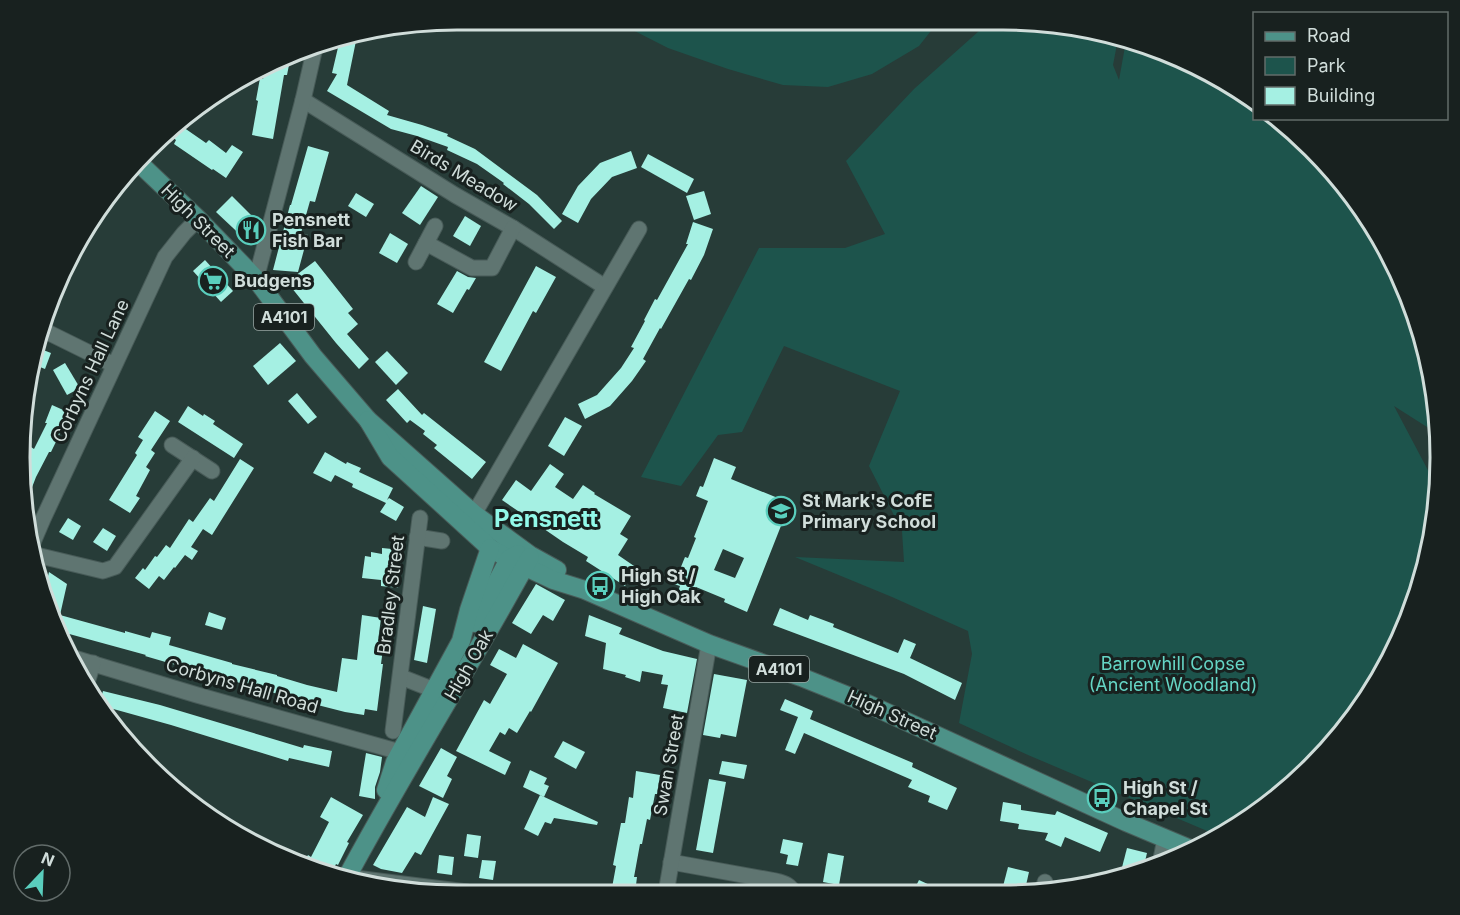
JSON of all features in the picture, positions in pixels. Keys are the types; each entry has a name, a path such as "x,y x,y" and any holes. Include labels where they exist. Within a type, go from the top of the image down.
{"main road":[{"name":"High Street","path":"144,167 256,279 313,356 368,420 522,558"},
{"name":"High Street","path":"368,420 390,457 490,548 564,574 585,590 710,644 868,704 1181,846"},
{"name":"High Oak","path":"377,821 404,773 407,754 434,690 461,641 490,548"},
{"name":"High Oak","path":"461,641 522,558"},
{"name":"High Oak","path":"377,821 395,762 407,754 451,697 522,558"},
{"path":"434,690 451,697"},
{"path":"350,871 377,821"}],"street":[{"path":"256,279 313,56"},
{"name":"Birds Meadow","path":"303,100 455,195 513,228 604,287"},
{"name":"Corbyns Hall Lane","path":"37,533 165,257 198,219"},
{"path":"416,262 435,226"},
{"path":"426,243 472,268 492,268 513,228"},
{"path":"474,514 639,229"},
{"path":"49,333 114,365"},
{"path":"172,445 212,471"},
{"path":"42,556 103,571 115,567 193,458"},
{"name":"Bradley Street","path":"393,731 420,518"},
{"path":"417,537 442,541"},
{"name":"Swan Street","path":"667,885 710,644"},
{"name":"Corbyns Hall Road","path":"81,660 407,754"},
{"path":"89,675 93,663"},
{"name":"Bradley Street","path":"401,677 434,690"},
{"path":"1162,854 1165,839"},
{"path":"671,862 776,880 788,885"}],"green space":[{"path":"633,30 932,30 919,46 872,74 828,87 783,85 668,48"},
{"name":"Barrowhill Copse (Ancient Woodland)","path":"980,30 1058,34 1117,46 1113,65 1119,80 1125,48 1192,74 1253,111 1253,120 1265,120 1305,155 1342,197 1358,220 1386,268 1397,294 1422,374 1429,428 1394,406 1429,473 1422,541 1407,595 1386,647 1342,718 1305,760 1263,797 1209,832 1028,755 959,723 972,654 968,631 795,557 904,562 902,531 869,466 900,391 784,346 742,432 718,435 681,486 641,477 759,248 845,248 885,234 846,161 914,89"}],"building":[{"path":"356,43 347,85 389,111 387,115 448,134 447,136 475,149 537,195 562,221 554,229 529,204 477,164 447,150 448,147 391,129 327,91 337,74 332,73 338,48"},
{"path":"289,65 287,75 284,75 273,139 252,135 260,78 263,79 268,74"},
{"path":"185,128 206,143 209,140 226,153 232,145 243,152 226,178 174,144 176,140 174,138"},
{"path":"308,146 329,152 315,202 310,201 301,233 308,235 298,272 273,270 290,205"},
{"path":"631,151 637,168 612,177 591,199 578,223 562,214 578,186 600,163"},
{"path":"648,154 694,179 687,193 641,167"},
{"path":"421,186 438,197 420,225 402,213"},
{"path":"704,191 711,214 694,220 686,196"},
{"path":"356,193 374,204 366,217 348,206"},
{"path":"232,196 260,224 258,234 249,243 216,212"},
{"path":"465,216 481,226 470,246 453,236"},
{"path":"693,222 713,229 704,255 691,280 689,279 660,328 643,359 646,361 632,381 610,406 585,419 578,404 597,395 621,368 634,348 631,347 644,320 688,244 686,244"},
{"path":"390,233 408,244 397,263 379,253"},
{"path":"205,260 233,291 221,302 193,271"},
{"path":"315,261 353,309 348,313 358,324 347,334 369,359 359,369 287,282"},
{"path":"536,266 556,277 536,313 533,311 501,371 484,362"},
{"path":"457,271 468,277 476,278 453,313 437,304"},
{"path":"280,343 296,361 268,385 253,366"},
{"path":"44,350 51,353 45,369 40,367"},
{"path":"387,351 408,373 396,385 375,362"},
{"path":"65,363 80,388 67,395 53,370"},
{"path":"398,389 422,415 424,413 486,462 472,479 434,448 437,445 423,434 425,431 410,420 407,423 386,400"},
{"path":"297,393 317,417 308,424 288,401"},
{"path":"52,405 70,413 31,489 30,447 34,449 47,423 45,423"},
{"path":"188,406 215,421 213,424 243,444 234,458 178,422"},
{"path":"155,411 170,421 151,450 155,453 146,467 150,470 136,496 140,498 130,513 109,500 137,455 135,453 143,440 138,437"},
{"path":"565,417 582,426 564,456 548,446"},
{"path":"325,452 346,464 347,462 361,468 359,472 393,488 387,500 389,498 404,507 396,521 380,512 386,503 352,487 353,484 335,475 331,482 313,473"},
{"path":"714,458 736,467 731,479 790,503 747,612 724,602 725,599 696,587 689,603 676,598 680,586 674,584 685,557 688,558 708,501 696,496 700,486 703,487","holes":["723,549 744,558 735,578 714,570"]},
{"path":"240,459 254,468 212,535 203,529 191,547 198,551 192,560 185,555 164,580 159,576 149,589 135,578 143,568 145,570 166,545 170,548 189,519 193,522 210,498 214,501"},
{"path":"550,464 564,474 555,487 573,499 583,485 631,516 620,534 628,539 618,555 637,568 625,586 586,561 588,557 502,500 516,480 531,491"},
{"path":"68,518 81,526 73,540 59,532"},
{"path":"103,528 116,536 107,551 93,542"},
{"path":"382,548 402,550 398,588 381,586 381,580 362,578 365,556 371,557 371,552 382,554"},
{"path":"49,572 67,584 60,614 53,595 48,577"},
{"path":"536,584 565,600 553,621 543,615 531,634 512,623"},
{"path":"423,606 436,609 427,663 414,660"},
{"path":"780,608 808,620 810,615 834,624 833,627 898,653 904,639 916,644 910,658 962,683 955,700 904,674 773,625"},
{"path":"209,612 226,618 222,630 205,625"},
{"path":"61,615 150,638 152,632 171,637 169,645 337,692 342,658 357,660 362,615 381,618 378,641 384,641 377,711 365,709 364,715 298,700 68,634"},
{"path":"589,615 622,628 619,634 663,651 697,659 687,713 663,708 668,685 661,684 663,675 642,671 640,682 625,677 626,675 603,669 606,643 585,636"},
{"path":"523,644 558,663 517,733 509,728 505,735 500,732 489,751 511,762 505,775 456,751 484,700 490,704 507,674 490,665 499,649 516,658"},
{"path":"714,674 747,680 736,737 721,734 720,738 703,735"},
{"path":"103,691 160,705 303,748 304,745 332,751 329,767 289,758 288,761 111,708 102,695"},
{"path":"785,699 813,711 810,719 913,763 912,767 957,788 947,810 928,802 930,796 908,787 912,780 804,733 795,754 785,750 798,717 780,710"},
{"path":"563,741 585,752 576,769 554,757"},
{"path":"441,748 457,757 447,776 452,779 443,798 419,786"},
{"path":"366,753 382,757 375,787 375,799 359,796"},
{"path":"722,761 747,765 744,779 719,774"},
{"path":"530,770 547,778 544,784 549,786 544,797 523,787"},
{"path":"636,771 660,775 650,820 647,819 642,844 640,844 634,877 637,877 636,885 612,885 616,866 613,865 621,823 625,823 629,797 633,798"},
{"path":"709,779 726,782 713,853 696,850"},
{"path":"540,795 598,822 597,825 554,818 551,824 545,822 538,836 524,829"},
{"path":"331,797 363,815 347,842 349,843 338,865 335,866 307,857 308,855 311,857 329,822 320,817"},
{"path":"433,797 449,804 421,855 415,852 402,873 373,865 407,807 425,817"},
{"path":"1003,802 1021,805 1021,810 1055,815 1057,811 1108,833 1100,852 1065,837 1061,847 1045,840 1048,833 1018,829 1019,824 1000,821"},
{"path":"467,834 481,836 478,858 464,856"},
{"path":"783,839 803,843 798,866 786,864 788,855 780,853"},
{"path":"1127,848 1147,853 1145,860 1122,867"},
{"path":"828,853 844,856 839,885 823,882"},
{"path":"439,855 454,857 452,875 437,873"},
{"path":"482,860 496,861 493,880 479,878"},
{"path":"1008,867 1029,872 1026,884 1003,885"},
{"path":"919,880 930,885 916,885"}],"place":[{"name":"Pensnett Fish Bar","path":"251,230"},
{"name":"Budgens","path":"213,281"},
{"name":"St Mark's CofE Primary School","path":"781,511"},
{"name":"High St / High Oak","path":"600,586"},
{"name":"High St / Chapel St","path":"1102,798"}],"district":[{"name":"Pensnett","path":"546,519"}]}
